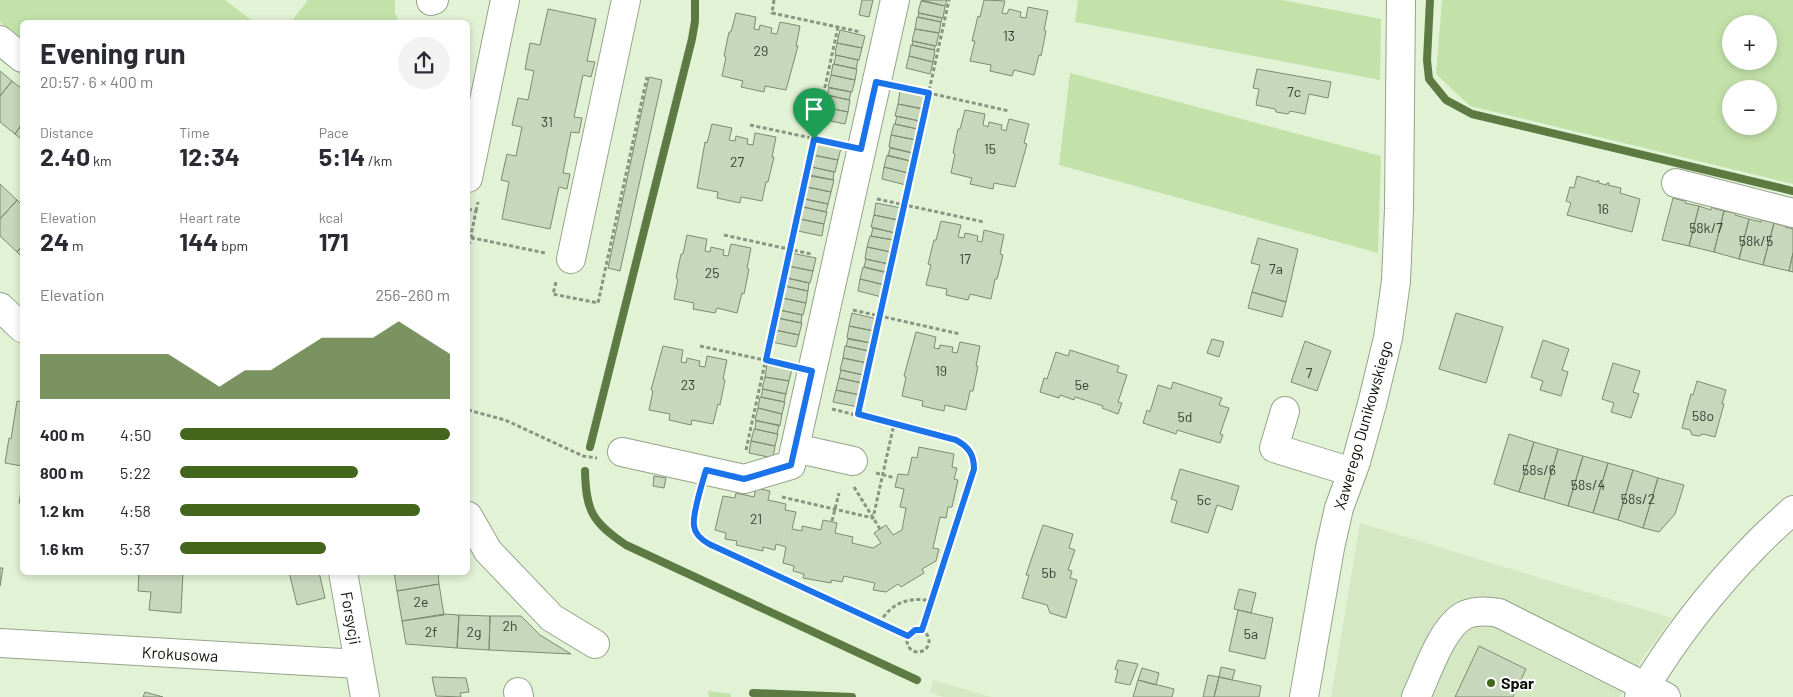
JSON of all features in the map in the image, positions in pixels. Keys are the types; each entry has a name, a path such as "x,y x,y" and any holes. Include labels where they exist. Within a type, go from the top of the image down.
{"street":[{"path":"470,168 505,0"},
{"path":"571,259 626,0"},
{"path":"793,456 894,0"},
{"name":"Xawerego Dunikowskiego","path":"1304,697 1330,548 1340,508 1372,404 1388,338 1396,281 1401,109 1401,0"},
{"path":"0,40 20,56"},
{"path":"1676,183 1793,213"},
{"path":"1285,411 1274,448 1352,472"},
{"path":"622,452 744,479 793,456 851,470"},
{"path":"1416,697 1445,634 1452,625 1465,615 1484,611 1499,612 1650,693 1680,635 1721,583 1754,547 1793,510"},
{"path":"470,520 488,551 552,618 595,644"},
{"name":"Forsycji","path":"344,575 365,697"},
{"name":"Krokusowa","path":"0,643 359,664"}],"path":[{"path":"774,0 772,13 886,38"},
{"path":"858,414 949,0"},
{"path":"746,453 838,27"},
{"path":"876,82 1009,111"},
{"path":"750,125 861,149"},
{"path":"852,193 984,222"},
{"path":"470,210 476,212 471,235 473,238"},
{"path":"724,235 836,260"},
{"path":"473,238 571,259"},
{"path":"470,242 473,238"},
{"path":"827,304 960,334"},
{"path":"700,346 812,371"},
{"path":"804,403 858,414 956,440 965,445 971,452 974,460 974,469 922,630"},
{"path":"470,411 505,420 584,456"},
{"path":"706,470 694,518 696,533 701,540 908,636"},
{"path":"851,470 880,528"},
{"path":"832,520 839,493"},
{"path":"880,623 888,610 900,602 915,599 931,601"},
{"path":"915,630 922,630 929,638 928,645 924,651 917,652 911,649 907,643 908,636 915,630"}],"shaded area":[{"path":"0,0 225,0 251,20 20,20 20,38 0,22"},
{"path":"308,0 395,0 395,13 398,20 293,20"},
{"path":"1078,0 1282,0 1381,19 1380,80 1075,22"},
{"path":"1442,0 1793,0 1793,184 1470,106 1436,74"},
{"path":"1070,73 1381,156 1378,253 1059,165"},
{"path":"1360,523 1672,618 1644,656 1619,697 1331,697"},
{"path":"933,680 991,697 943,697 930,692"},
{"path":"708,691 731,694 731,697 709,697"}],"building":[{"path":"862,0 873,0 869,17 859,15"},
{"path":"921,0 947,0 945,6"},
{"path":"984,0 1005,1 1002,13 1007,14 1009,9 1021,12 1020,17 1026,18 1028,7 1048,11 1041,56 1039,55 1034,75 1014,70 1012,76 990,71 991,65 970,61 975,41 972,41"},
{"path":"921,1 945,6 943,18 918,13"},
{"path":"548,9 596,19 587,61 595,62 591,77 583,75 574,117 582,118 579,133 571,132 563,173 570,174 567,189 559,187 550,229 502,219 509,182 501,180 507,154 516,156 522,127 512,125 518,98 528,100 534,71 525,69 530,43 540,45"},
{"path":"736,13 756,17 754,29 759,30 760,25 772,28 771,33 777,34 780,22 800,26 796,46 798,46 786,90 765,86 764,92 741,87 743,81 722,76 729,32 731,32"},
{"path":"919,13 942,18 941,22 918,17"},
{"path":"917,17 941,22 939,33 915,29"},
{"path":"915,29 939,33 936,46 912,41"},
{"path":"840,30 865,36 862,48 837,43"},
{"path":"913,41 935,46 934,50 912,45"},
{"path":"837,43 862,48 859,60 835,55"},
{"path":"911,45 935,50 933,62 909,56"},
{"path":"836,55 858,60 856,69 834,64"},
{"path":"909,56 933,62 930,74 906,68"},
{"path":"833,64 857,69 855,80 831,75"},
{"path":"1257,69 1331,82 1328,98 1309,94 1305,114 1290,111 1288,114 1276,112 1275,109 1256,105 1259,89 1253,88"},
{"path":"0,71 12,81 0,96"},
{"path":"831,75 855,80 852,92 828,87"},
{"path":"649,77 662,80 620,271 608,268"},
{"path":"12,81 20,87 20,127 15,134 0,122 0,96"},
{"path":"829,88 851,92 849,100 827,95"},
{"path":"900,91 926,96 923,109 898,104"},
{"path":"826,95 850,100 848,112 824,107"},
{"path":"898,104 923,109 920,121 895,116"},
{"path":"824,107 848,112 845,124 821,119"},
{"path":"965,110 985,114 983,125 988,127 989,122 1002,125 1001,129 1006,131 1009,119 1029,124 1024,143 1027,144 1015,187 994,183 993,189 970,184 972,178 951,173 958,129 960,129"},
{"path":"897,116 919,121 917,129 895,124"},
{"path":"712,124 732,128 729,140 735,141 736,136 748,139 747,144 753,145 755,133 776,137 772,157 774,157 762,201 741,197 740,203 717,198 718,192 697,188 705,142 707,143"},
{"path":"894,124 918,129 916,140 891,135"},
{"path":"20,127 20,138 15,134"},
{"path":"891,135 916,140 913,153 889,147"},
{"path":"816,142 841,148 838,160 813,155"},
{"path":"890,148 912,153 910,161 888,156"},
{"path":"813,155 838,160 835,172 811,167"},
{"path":"887,155 911,161 908,173 884,167"},
{"path":"812,167 834,172 833,180 810,176"},
{"path":"884,167 908,173 906,185 882,179"},
{"path":"810,175 834,180 831,192 807,187"},
{"path":"1577,176 1597,182 1598,180 1599,183 1606,185 1609,183 1608,185 1621,188 1620,193 1640,199 1632,232 1567,215 1571,203 1566,201 1570,187 1574,188"},
{"path":"0,184 17,200 0,219"},
{"path":"807,187 831,192 828,204 804,199"},
{"path":"1673,198 1684,201 1686,199 1685,203 1699,206 1689,246 1662,240"},
{"path":"805,199 828,204 826,212 804,207"},
{"path":"17,200 20,203 20,248 17,252 0,236 0,219"},
{"path":"876,203 901,208 898,220 874,215"},
{"path":"1712,205 1714,205 1713,208 1724,211 1714,252 1689,246 1699,206 1711,210"},
{"path":"802,207 827,212 824,224 800,219"},
{"path":"1735,210 1735,215 1749,219 1739,259 1714,252 1724,211 1734,213"},
{"path":"874,215 898,220 895,233 871,227"},
{"path":"1762,217 1763,220 1774,223 1763,265 1739,259 1749,219 1761,222"},
{"path":"800,219 824,224 822,236 798,231"},
{"path":"941,221 961,225 958,237 964,238 965,233 978,236 977,241 982,242 984,230 1004,235 1000,254 1003,255 991,299 970,294 968,300 946,295 947,289 926,285 931,265 928,264"},
{"path":"1785,222 1787,222 1785,227 1793,229 1793,253 1789,271 1763,265 1774,223 1784,226"},
{"path":"873,228 895,233 893,240 871,236"},
{"path":"687,235 707,239 705,251 710,252 711,247 724,250 723,255 728,256 731,244 751,248 744,294 742,293 737,313 717,308 715,313 693,309 694,303 674,299 678,279 676,278"},
{"path":"870,236 894,240 891,252 867,247"},
{"path":"1258,238 1298,249 1286,302 1252,292 1260,265 1251,263"},
{"path":"867,247 891,252 889,264 865,259"},
{"path":"791,253 816,258 813,271 788,266"},
{"path":"1793,253 1793,272 1789,271"},
{"path":"866,259 888,264 886,272 864,267"},
{"path":"788,266 813,271 810,283 786,278"},
{"path":"863,267 887,273 885,285 860,279"},
{"path":"787,278 809,283 808,291 785,286"},
{"path":"860,279 885,285 882,297 858,291"},
{"path":"784,286 808,291 806,303 782,298"},
{"path":"1252,292 1286,302 1282,317 1248,308"},
{"path":"782,298 806,303 803,315 779,310"},
{"path":"780,310 802,315 801,323 778,318"},
{"path":"852,313 877,319 874,331 849,326"},
{"path":"1456,313 1503,327 1486,383 1439,369"},
{"path":"777,318 802,323 799,335 775,330"},
{"path":"849,326 874,331 871,343 847,338"},
{"path":"775,330 799,335 796,347 772,342"},
{"path":"916,332 936,337 934,348 939,349 940,345 953,347 952,352 957,353 960,342 980,346 973,391 970,391 966,410 945,405 944,411 922,406 923,401 902,396 906,377 904,376"},
{"path":"848,339 870,343 868,351 846,346"},
{"path":"1212,339 1224,342 1219,357 1207,353"},
{"path":"1543,340 1569,349 1562,370 1568,372 1561,396 1540,390 1543,381 1531,377"},
{"path":"1305,341 1331,351 1317,391 1291,382"},
{"path":"663,346 683,350 681,362 686,363 687,358 700,361 699,366 705,367 707,356 727,360 720,405 718,404 713,424 692,420 691,425 669,420 670,414 649,410 653,391 651,390"},
{"path":"845,346 870,351 867,363 843,358"},
{"path":"1070,350 1119,366 1117,372 1127,375 1118,402 1122,403 1118,414 1102,408 1103,406 1075,397 1074,400 1060,395 1059,398 1040,392 1044,378 1047,379 1056,352 1068,356"},
{"path":"843,358 867,363 864,375 840,370"},
{"path":"1613,363 1640,371 1633,392 1639,394 1631,418 1611,412 1614,403 1602,399"},
{"path":"767,364 792,369 789,381 765,377"},
{"path":"841,370 863,375 862,383 839,378"},
{"path":"765,377 789,381 786,394 762,389"},
{"path":"839,378 862,383 860,395 836,390"},
{"path":"1697,381 1726,390 1715,437 1703,434 1699,436 1692,435 1690,430 1682,428 1691,394 1693,395"},
{"path":"1173,382 1222,398 1219,405 1229,408 1220,434 1223,435 1220,443 1177,430 1176,434 1143,423 1147,410 1150,412 1158,385 1171,389"},
{"path":"763,389 786,394 784,402 761,397"},
{"path":"836,390 860,395 858,407 833,402"},
{"path":"760,397 785,402 782,414 758,408"},
{"path":"17,401 20,402 20,466 5,463 9,438 11,439"},
{"path":"758,408 782,414 780,426 755,420"},
{"path":"756,421 779,425 777,434 755,429"},
{"path":"754,429 778,434 775,446 751,441"},
{"path":"1509,434 1534,442 1519,492 1494,484"},
{"path":"751,441 775,446 773,458 749,453"},
{"path":"1534,442 1558,449 1544,499 1519,492"},
{"path":"919,447 954,454 952,467 957,468 954,479 958,480 952,507 948,507 946,518 940,517 933,548 939,549 936,561 922,569 924,573 901,587 898,584 886,592 873,590 875,583 844,576 842,582 831,580 831,583 803,578 804,574 793,571 794,566 783,563 786,547 776,544 775,550 763,547 763,551 736,545 737,541 725,539 726,533 715,530 723,496 735,498 736,493 754,497 756,488 770,491 768,500 786,504 785,510 796,512 792,529 802,531 802,526 821,530 823,520 837,523 835,533 853,537 852,543 873,548 881,543 874,533 886,525 893,535 902,530 906,508 900,507 904,489 895,487 898,474 908,475 912,457 917,458"},
{"path":"1558,449 1583,456 1568,506 1544,499"},
{"path":"1583,456 1608,463 1593,513 1568,506"},
{"path":"1608,463 1633,470 1618,520 1593,513"},
{"path":"1180,469 1239,486 1232,510 1217,505 1208,533 1171,522 1177,501 1171,499"},
{"path":"1633,470 1658,478 1643,528 1618,520"},
{"path":"654,476 666,478 664,488 653,486"},
{"path":"1658,478 1684,485 1675,514 1659,532 1643,528"},
{"path":"1043,525 1073,534 1069,548 1075,550 1068,570 1072,571 1070,578 1077,580 1066,618 1050,613 1047,605 1022,598 1029,575 1026,575"},
{"path":"0,568 3,568 0,586"},
{"path":"139,575 183,575 181,613 149,610 151,592 138,591"},
{"path":"290,575 320,575 325,598 297,605"},
{"path":"394,575 438,575 439,584 397,591"},
{"path":"439,584 444,615 402,621 397,591"},
{"path":"1239,589 1256,593 1251,613 1234,609"},
{"path":"1238,610 1273,618 1265,659 1229,651"},
{"path":"444,614 459,615 457,648 406,644 402,621"},
{"path":"459,615 490,616 489,650 457,648"},
{"path":"490,616 521,616 540,635 571,654 489,650"},
{"name":"Spar","path":"1479,646 1526,669 1513,697 1455,697"},
{"path":"1118,660 1138,664 1130,685 1115,682 1118,670 1115,669"},
{"path":"1221,667 1235,670 1232,680 1219,677"},
{"path":"1142,668 1159,673 1156,685 1138,680"},
{"path":"1208,675 1219,677 1214,697 1203,697"},
{"path":"432,677 466,678 469,692 460,693 461,697 436,696"},
{"path":"1219,677 1261,686 1259,697 1214,697"},
{"path":"1138,680 1174,689 1172,697 1133,697"},
{"path":"145,692 163,697 143,697"}],"waterway":[{"path":"590,447 692,39 695,21 695,0"},
{"path":"1430,0 1427,60 1429,79 1446,100 1472,114 1793,191"},
{"path":"585,471 587,496 593,514 605,529 626,545 917,680"},
{"path":"753,693 852,697"}],"place":[{"name":"Spar","path":"1491,683"}],"route":[{"path":"876,82 929,93 858,414 956,440 965,445 971,452 974,460 974,469 922,630 912,631 908,636 701,540 694,526 694,518 706,470 744,479 791,465 812,371 766,360 814,139 861,149 876,82"}]}
